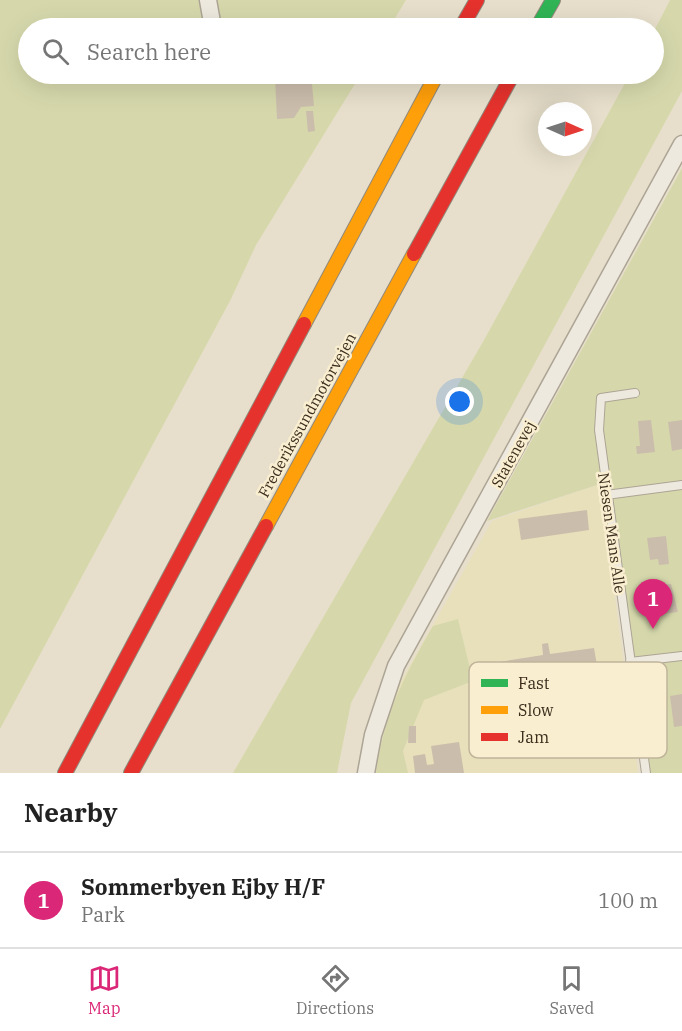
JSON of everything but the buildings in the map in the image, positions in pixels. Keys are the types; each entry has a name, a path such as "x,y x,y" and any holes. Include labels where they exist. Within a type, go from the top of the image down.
{"highway":[{"path":"467,18 477,0"},
{"path":"543,18 553,0"},
{"path":"65,773 432,84"},
{"name":"Frederikssundmotorvejen","path":"131,773 508,84"}],"street":[{"path":"208,0 211,18"},
{"name":"Statenevej","path":"366,773 373,735 396,666 682,144"}],"lane":[{"name":"Niesen Mans Alle","path":"630,662 599,430 602,398 635,393"},
{"path":"606,495 682,485"},
{"path":"630,662 682,656"},
{"name":"Niesen Mans Alle","path":"644,758 646,773"}],"shaded area":[{"path":"600,484 623,662 469,662 469,758 636,758 638,773 376,773 379,749 399,685 492,521"}],"green space":[{"path":"0,0 406,0 395,18 18,18 18,84 355,84 256,245 231,299 0,729"},
{"path":"670,0 682,0 682,91 351,703 337,773 233,773 484,340 585,156 592,156 592,143 625,84 664,84 664,18 661,18"},
{"path":"682,168 682,773 646,773 644,758 667,758 667,662 628,662 600,484 487,521"},
{"path":"458,619 469,664 469,683 424,700 403,751 408,773 376,773 390,714 413,662 433,626"}],"traffic: fast":[{"path":"543,18 553,0"}],"traffic: slow":[{"path":"304,324 432,84"},
{"path":"266,526 414,254"}],"traffic: jam":[{"path":"467,18 477,0"},
{"path":"414,254 508,84"},
{"path":"65,773 304,324"},
{"path":"131,773 266,526"}],"place":[{"name":"Sommerbyen Ejby H/F","path":"653,629"}]}
